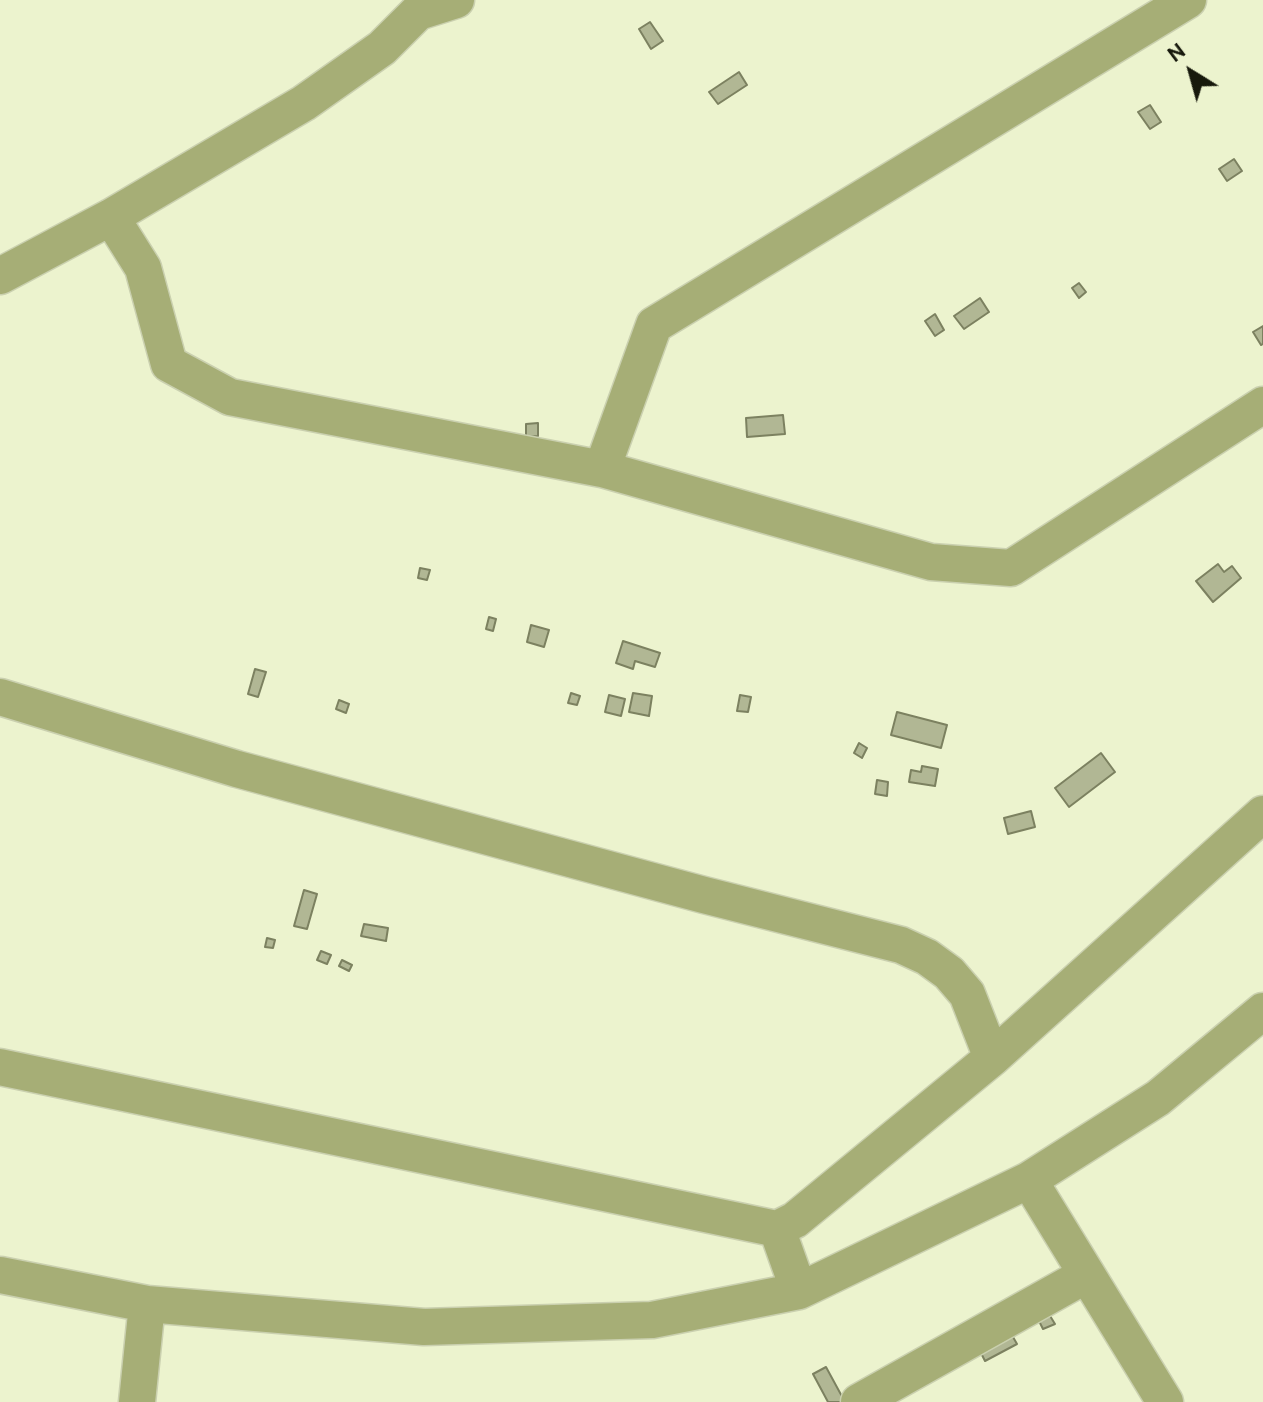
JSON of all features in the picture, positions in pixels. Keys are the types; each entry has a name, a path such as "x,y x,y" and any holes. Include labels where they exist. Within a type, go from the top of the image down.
{"street":[{"path":"0,276 111,217 304,103 382,48 418,12 456,0"},
{"path":"602,469 654,325 1188,0"},
{"path":"111,217 143,268 169,364 230,397 602,469 931,562 1011,568 1263,405"},
{"path":"0,697 237,769 901,945 927,957 949,973 967,994 992,1058"},
{"path":"0,1067 777,1229 795,1220 992,1058 1263,814"},
{"path":"0,1275 147,1304 424,1327 652,1320 799,1291 1029,1180 1158,1098 1263,1011"},
{"path":"1029,1180 1165,1402"},
{"path":"777,1229 799,1291"},
{"path":"859,1402 1086,1275"},
{"path":"137,1402 147,1304"}],"building":[{"path":"650,22 663,41 651,49 639,29"},
{"path":"739,72 747,85 718,104 709,92"},
{"path":"1150,105 1161,122 1150,129 1138,112"},
{"path":"1234,159 1242,171 1227,181 1219,169"},
{"path":"1079,283 1086,292 1079,298 1072,288"},
{"path":"980,298 989,312 964,329 954,316"},
{"path":"935,314 944,330 935,336 925,321"},
{"path":"1263,326 1263,344 1261,345 1253,332"},
{"path":"783,415 785,434 747,437 746,418"},
{"path":"538,423 538,436 526,437 526,424"},
{"path":"1218,564 1224,572 1232,566 1241,578 1213,602 1196,581"},
{"path":"420,568 430,570 427,580 418,578"},
{"path":"489,617 496,619 493,631 486,629"},
{"path":"531,625 549,630 544,647 527,642"},
{"path":"623,641 660,653 655,667 635,661 633,669 616,663"},
{"path":"255,669 266,672 258,697 248,694"},
{"path":"571,693 580,696 577,705 568,703"},
{"path":"633,693 652,696 649,716 629,712"},
{"path":"609,695 625,699 621,716 605,712"},
{"path":"740,695 751,697 748,712 737,711"},
{"path":"339,700 349,704 346,713 336,709"},
{"path":"897,712 947,725 941,748 891,735"},
{"path":"859,743 867,748 862,758 854,753"},
{"path":"1101,753 1115,772 1069,807 1055,788"},
{"path":"922,766 938,769 935,786 909,782 911,770 921,772"},
{"path":"877,780 888,782 887,796 875,794"},
{"path":"1031,811 1035,827 1008,834 1004,818"},
{"path":"304,890 317,894 307,929 294,926"},
{"path":"364,924 388,928 386,941 361,936"},
{"path":"267,938 275,940 273,948 265,947"},
{"path":"321,951 331,955 327,964 317,960"},
{"path":"342,960 352,965 349,971 339,966"},
{"path":"1047,1311 1055,1324 1043,1329 1037,1317"},
{"path":"1009,1330 1017,1344 985,1361 978,1347"},
{"path":"826,1367 845,1402 828,1402 813,1374"}]}
